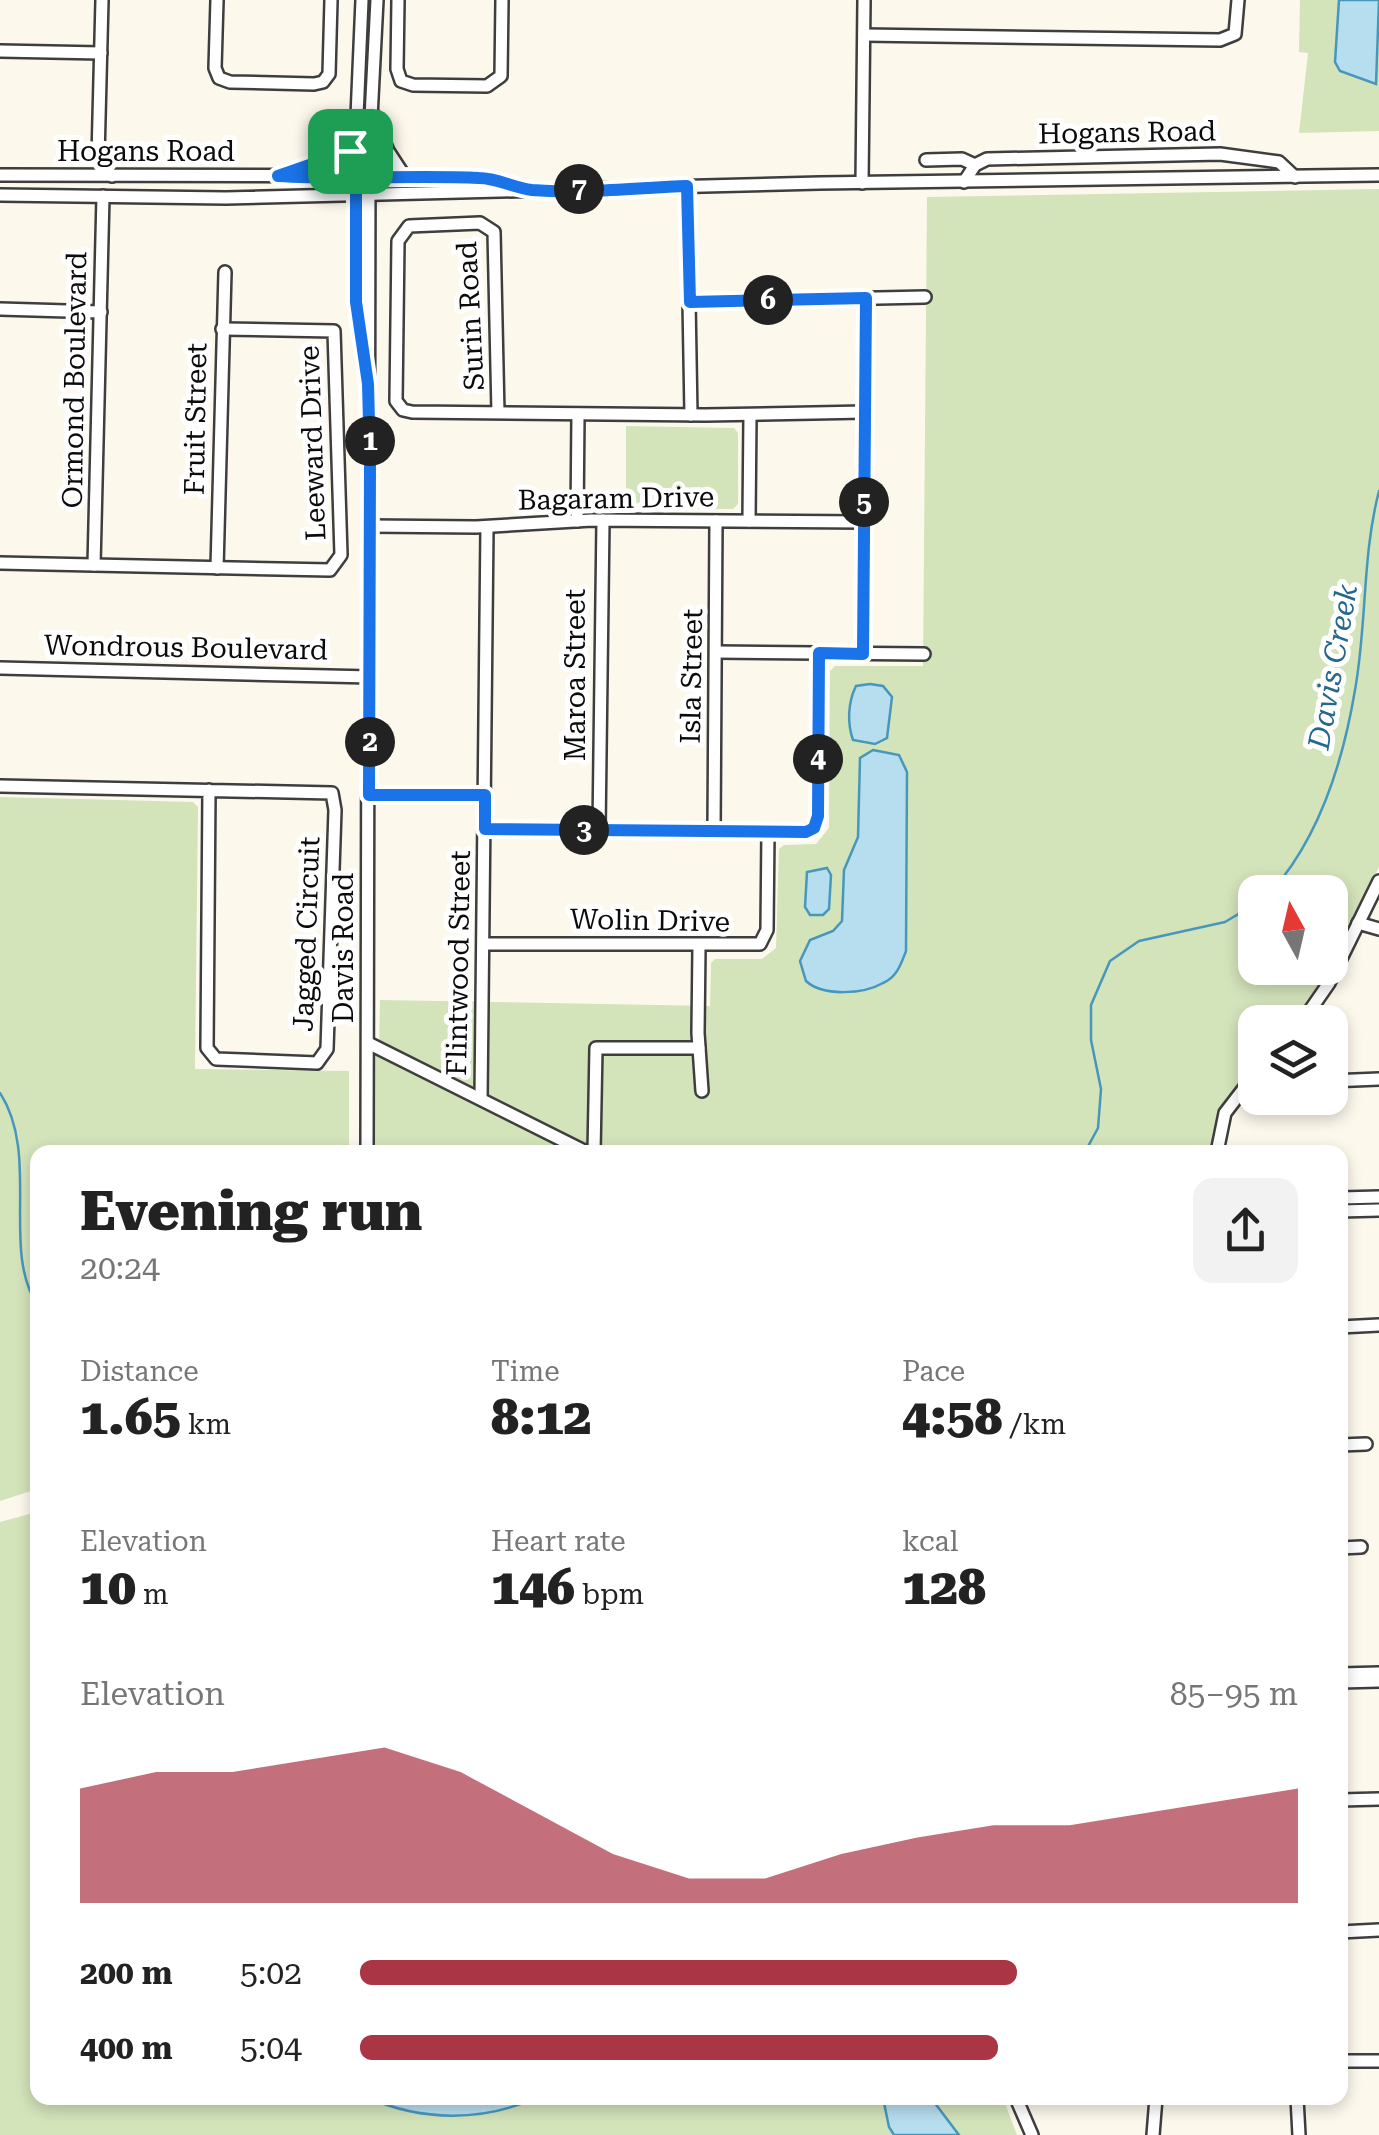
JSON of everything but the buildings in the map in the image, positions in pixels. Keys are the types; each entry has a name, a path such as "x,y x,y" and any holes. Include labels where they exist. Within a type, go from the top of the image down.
{"street":[{"path":"102,0 98,158 113,176"},
{"path":"217,0 215,68 219,78 230,82 323,82 330,74 331,0"},
{"name":"Davis Road","path":"362,0 356,148 364,195 368,384 367,1145"},
{"name":"Davis Road","path":"362,177 372,110 377,0"},
{"path":"398,0 398,70 402,80 413,85 487,86 496,82 502,71 502,0"},
{"path":"862,183 864,0"},
{"path":"864,35 1220,40 1235,34 1238,0"},
{"path":"0,51 101,52"},
{"path":"372,110 388,151 405,177"},
{"path":"278,176 356,148"},
{"name":"Hogans Road","path":"926,160 962,159 975,164 991,159 1220,154 1279,162 1295,177"},
{"path":"78,176 98,158"},
{"path":"964,182 975,164"},
{"name":"Hogans Road","path":"0,175 486,178 530,190"},
{"name":"Hogans Road","path":"0,195 364,195 1379,175"},
{"path":"687,186 692,415"},
{"name":"Ormond Boulevard","path":"94,565 103,196"},
{"name":"Surin Road","path":"498,413 494,232 480,223 409,226 398,241 398,404 412,412 578,414 692,415 865,412"},
{"name":"Fruit Street","path":"216,568 225,272"},
{"path":"690,302 925,297"},
{"path":"863,654 866,298"},
{"path":"0,309 100,312"},
{"name":"Leeward Drive","path":"0,563 330,570 341,554 334,331 222,329"},
{"path":"577,521 578,414"},
{"path":"749,521 750,414"},
{"name":"Bagaram Drive","path":"369,526 487,526 603,520 864,522"},
{"name":"Maroa Street","path":"599,830 603,520"},
{"name":"Isla Street","path":"714,831 716,521"},
{"name":"Flintwood Street","path":"481,1100 487,526"},
{"path":"716,652 924,654"},
{"path":"485,829 806,832 818,821 819,653"},
{"name":"Wondrous Boulevard","path":"0,668 370,677"},
{"name":"Jagged Circuit","path":"0,786 209,790 332,793 335,810 327,1049 325,1057 317,1063 216,1059 207,1048 209,790"},
{"path":"369,795 485,795"},
{"name":"Wolin Drive","path":"484,944 751,946 764,942 768,831"},
{"path":"1314,1005 1329,983 1379,880"},
{"path":"1358,923 1379,929"},
{"path":"700,946 702,1091"},
{"path":"368,1043 572,1145"},
{"path":"594,1145 596,1048 700,1048"},
{"path":"1348,1080 1379,1079"},
{"path":"1218,1145 1225,1113 1238,1096"},
{"path":"1348,1198 1379,1197"},
{"path":"1348,1211 1379,1210"},
{"path":"1348,1327 1379,1326"},
{"path":"1348,1445 1366,1444"},
{"path":"1348,1548 1361,1547"},
{"path":"1348,1674 1379,1673"},
{"path":"1348,1682 1379,1682"},
{"path":"1348,1800 1379,1799"},
{"path":"1348,1932 1379,1930"},
{"path":"1348,2062 1379,2060"},
{"path":"1019,2105 1032,2135"},
{"path":"1153,2135 1155,2105"},
{"path":"1297,2105 1298,2135"}],"green space":[{"path":"1300,0 1379,0 1379,131 1299,133 1308,53 1299,52"},
{"path":"1379,189 1379,867 1348,931 1348,875 1238,875 1238,985 1322,985 1308,1005 1238,1005 1238,1087 1219,1111 1212,1145 367,1145 368,1043 379,1048 380,1000 710,1006 711,963 715,959 762,959 776,948 779,849 784,845 816,844 829,828 830,671 835,666 923,666 927,197"},
{"path":"626,426 734,428 738,433 738,504 733,509 626,508"},
{"path":"0,797 193,802 198,807 195,1069 349,1071 349,1145 30,1145 30,1491 0,1501"},
{"path":"30,1514 30,2105 391,2105 419,2114 454,2116 477,2115 511,2105 884,2105 894,2135 0,2135 0,1522"},
{"path":"936,2105 1006,2105 1017,2135 959,2135"}],"water":[{"path":"1339,0 1379,0 1376,84 1340,71 1335,62"},
{"path":"856,686 883,686 892,697 887,738 875,744 853,740 849,720"},
{"path":"873,750 899,755 907,772 906,951 898,970 888,980 865,990 833,992 806,981 800,961 810,940 833,931 842,921 844,870 858,837 860,758"},
{"path":"827,868 831,875 829,909 823,915 810,915 805,907 807,872"},
{"path":"386,2105 518,2105 452,2116"},
{"path":"884,2105 936,2105 959,2135 894,2135"}],"waterway":[{"name":"Davis Creek","path":"1284,875 1316,823 1344,744 1359,665 1370,540 1379,491"},
{"name":"Davis Creek","path":"1089,1145 1098,1128 1101,1089 1091,1040 1091,1005 1110,961 1139,941 1225,922 1238,914"},
{"path":"0,1093 12,1118 18,1145 22,1258 30,1289"}],"route":[{"path":"350,151 278,176 308,178 356,178 439,176 486,178 530,190 687,186 690,302 866,298 863,654 819,653 818,821 814,828 806,832 485,829 485,795 369,795 370,416 356,302 358,196 356,178 355,163 356,148 350,151"}]}
